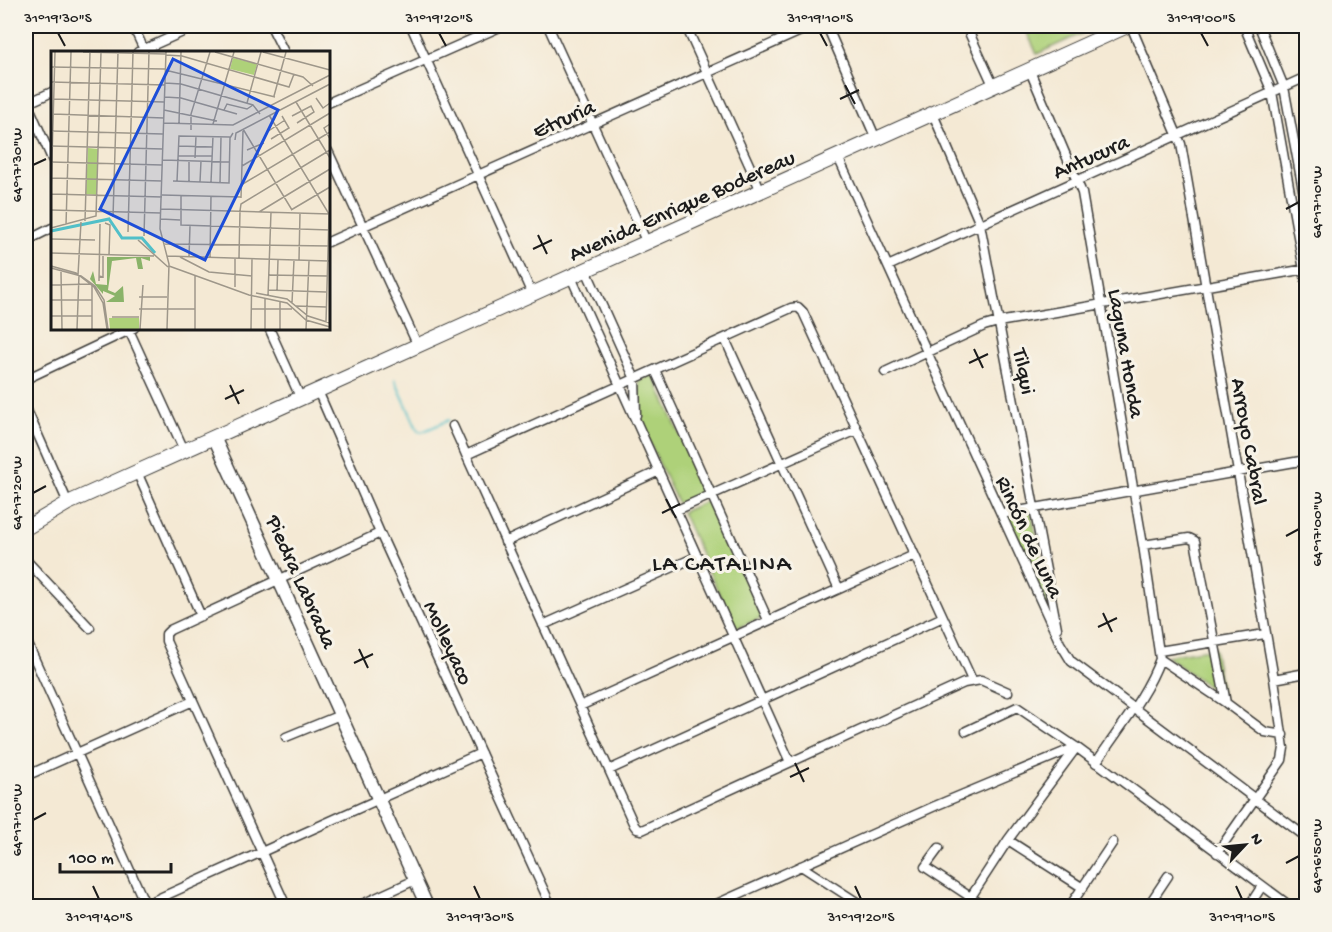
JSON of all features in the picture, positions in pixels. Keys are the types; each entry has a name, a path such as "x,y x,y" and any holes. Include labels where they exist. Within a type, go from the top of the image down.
{"main road":[{"name":"Avenida Enrique Bodereau","path":"26,528 68,503 184,450 1030,71 1112,28 1129,26"},
{"name":"Piedra Labrada","path":"214,437 427,906"}],"street":[{"path":"133,26 142,51"},
{"path":"144,51 196,26"},
{"path":"271,26 284,51"},
{"path":"411,26 532,294"},
{"path":"330,102 502,26"},
{"path":"548,26 647,243"},
{"path":"686,26 761,191"},
{"name":"Etruria","path":"330,241 812,26"},
{"path":"827,26 876,139"},
{"path":"966,26 994,87"},
{"name":"Arroyo Cabral","path":"1129,26 1178,135 1274,679 1284,748 1282,760 1217,853"},
{"path":"1244,26 1272,92 1306,281"},
{"path":"1259,26 1284,87 1306,206"},
{"name":"Laguna Honda","path":"1030,71 1082,193 1143,545 1159,655"},
{"name":"Antucura","path":"888,266 1306,77"},
{"path":"51,92 26,102 51,157"},
{"name":"Tilqui","path":"933,114 980,224 1060,643"},
{"path":"330,155 418,346"},
{"name":"Rincón de Luna","path":"838,157 1060,643 1071,661 1306,837"},
{"path":"26,241 51,228"},
{"path":"885,372 984,326 998,322 1305,269"},
{"path":"586,270 634,380 636,419"},
{"path":"571,277 790,762"},
{"path":"466,455 798,307 803,312 972,680"},
{"path":"26,379 129,330"},
{"path":"131,330 184,450"},
{"path":"270,330 302,399"},
{"path":"725,339 839,589"},
{"path":"655,370 768,620"},
{"name":"Molleyaco","path":"318,391 380,533 551,906"},
{"path":"26,408 68,503"},
{"path":"453,426 638,831 972,680 981,680 1008,692"},
{"path":"677,510 857,430"},
{"path":"1001,514 1306,460"},
{"path":"505,542 659,471"},
{"path":"137,472 201,616"},
{"path":"286,906 166,641 166,634 170,630 380,533"},
{"path":"1143,545 1189,538 1195,541 1226,704"},
{"path":"580,706 915,555"},
{"path":"543,625 698,556"},
{"path":"26,560 90,628"},
{"path":"609,770 943,617"},
{"path":"1159,655 1214,642 1265,634"},
{"path":"26,640 144,906 481,753"},
{"path":"1159,655 1265,732 1282,735"},
{"path":"1096,763 1155,671 1159,655"},
{"path":"1274,679 1306,673"},
{"path":"26,776 193,701"},
{"path":"966,730 1017,707 1076,747 1290,906"},
{"path":"286,737 340,715"},
{"path":"965,906 1008,840 1076,747"},
{"path":"712,906 934,806 1076,747"},
{"path":"1008,840 1083,888"},
{"path":"1070,906 1113,842"},
{"path":"939,848 925,867 984,906"},
{"path":"801,866 863,906"},
{"path":"1148,906 1167,876"},
{"path":"358,906 415,880"},
{"path":"1249,906 1262,886"}],"green space":[{"path":"1024,26 1095,26 1037,54"},
{"path":"653,374 706,493 678,504 640,422 639,381"},
{"path":"709,500 763,617 735,629 682,512"},
{"path":"1030,506 1056,634 1002,511"},
{"path":"1214,648 1222,696 1166,656"}],"waterway":[{"path":"395,380 418,431 422,432 449,420"}],"district":[{"name":"LA CATALINA","path":"722,562"}]}
